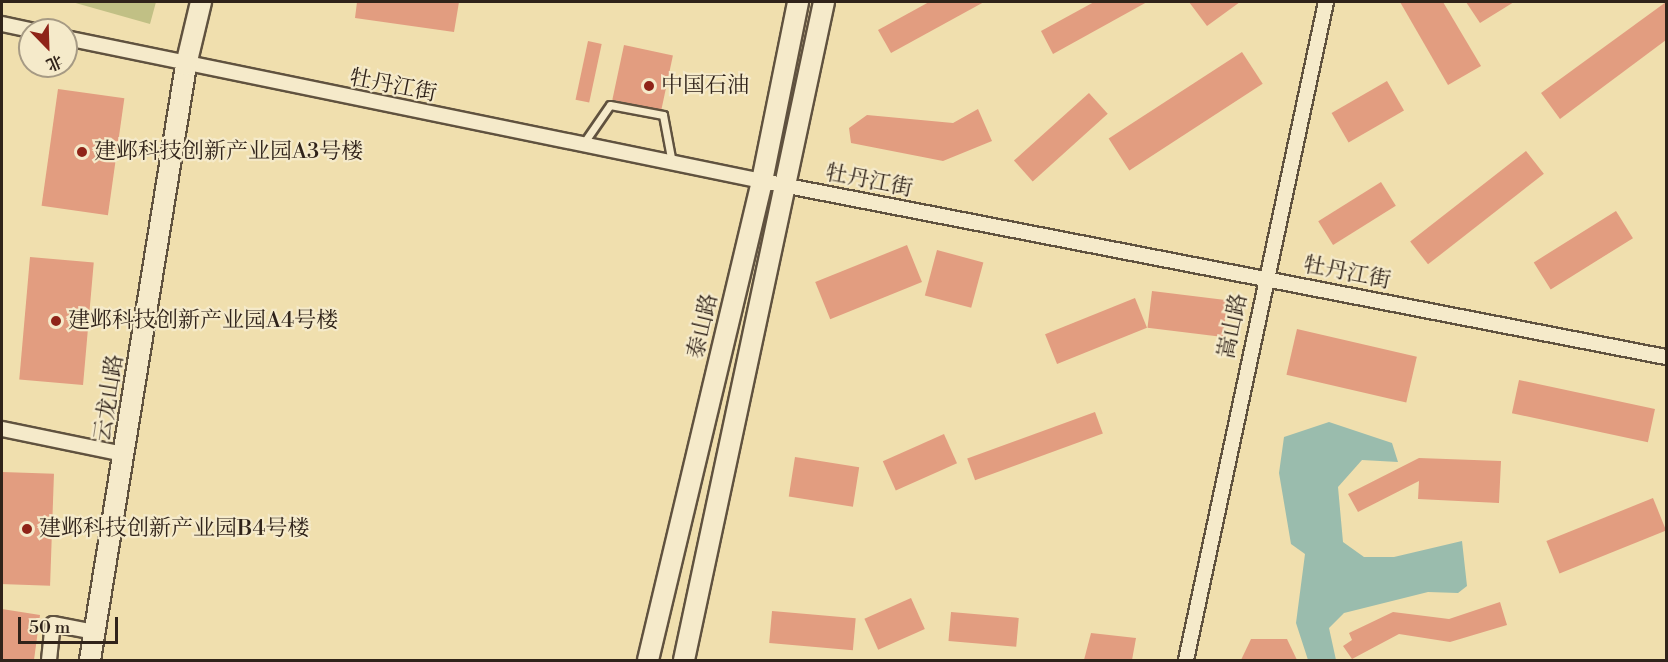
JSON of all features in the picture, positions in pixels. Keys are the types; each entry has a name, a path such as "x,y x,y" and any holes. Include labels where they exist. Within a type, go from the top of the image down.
{"street":[{"name":"云龙山路","path":"90,660 186,65 201,2"},
{"name":"泰山路","path":"648,660 762,181 798,2"},
{"path":"684,660 789,186 824,2"},
{"name":"嵩山路","path":"1186,660 1265,279 1326,2"},
{"path":"2,24 18,27"},
{"name":"牡丹江街","path":"78,41 186,65 762,181 1666,357"},
{"path":"2,429 124,454"},
{"path":"49,660 53,624 95,632"}],"lane":[{"path":"582,145 610,105 663,115 672,163"}],"shaded area":[{"path":"72,2 156,2 150,24"},
{"path":"1329,422 1392,443 1398,462 1362,460 1338,487 1343,542 1364,557 1394,557 1462,541 1467,586 1458,593 1428,592 1344,613 1329,628 1336,660 1308,660 1296,623 1305,554 1291,544 1279,473 1284,437"}],"building":[{"path":"357,2 459,2 454,32 355,18"},
{"path":"929,2 984,2 891,53 878,30"},
{"path":"1094,2 1147,2 1053,54 1041,31"},
{"path":"1189,2 1240,2 1207,26"},
{"path":"1400,2 1443,2 1481,66 1448,85"},
{"path":"1466,2 1514,2 1480,23"},
{"path":"1666,2 1666,40 1560,119 1541,93"},
{"path":"588,41 602,44 589,103 576,100"},
{"path":"624,45 673,55 661,110 612,100"},
{"path":"1242,52 1263,84 1129,170 1109,139"},
{"path":"1387,81 1404,110 1349,142 1332,113"},
{"name":"建邺科技创新产业园A3号楼","path":"58,89 124,98 108,215 42,206"},
{"path":"1089,93 1108,114 1033,181 1014,161"},
{"path":"978,109 992,141 943,161 851,143 849,128 867,115 953,123"},
{"path":"1526,151 1544,174 1428,264 1410,242"},
{"path":"1381,182 1396,206 1333,245 1318,221"},
{"path":"1616,211 1633,238 1551,290 1534,262"},
{"path":"907,245 922,282 830,319 815,282"},
{"path":"937,250 983,262 971,308 925,295"},
{"name":"建邺科技创新产业园A4号楼","path":"30,257 94,263 83,385 19,380"},
{"path":"1152,291 1227,300 1223,337 1147,328"},
{"path":"1135,298 1147,328 1057,364 1045,334"},
{"path":"1297,329 1417,357 1406,402 1286,375"},
{"path":"1519,380 1655,409 1648,442 1512,413"},
{"path":"1095,412 1103,434 975,480 967,459"},
{"path":"944,434 957,463 896,490 883,461"},
{"path":"795,457 859,467 853,507 789,497"},
{"path":"1419,458 1501,461 1499,503 1418,499 1419,481 1358,512 1348,494"},
{"name":"建邺科技创新产业园B4号楼","path":"2,472 54,474 50,586 2,584"},
{"path":"1653,498 1666,530 1559,574 1546,541"},
{"path":"911,598 925,629 878,650 864,619"},
{"path":"1500,602 1507,625 1450,642 1399,634 1352,659 1343,646 1352,640 1349,633 1393,612 1449,619"},
{"path":"2,609 40,615 34,660 2,660"},
{"path":"772,611 856,618 853,650 769,643"},
{"path":"951,612 1019,618 1016,647 948,641"},
{"path":"1091,633 1136,638 1132,660 1084,660"},
{"path":"1251,639 1287,639 1297,660 1241,660"}],"place":[{"name":"中国石油","path":"649,86"},
{"name":"建邺科技创新产业园A3号楼","path":"82,152"},
{"name":"建邺科技创新产业园A4号楼","path":"56,321"},
{"name":"建邺科技创新产业园B4号楼","path":"27,529"}]}
